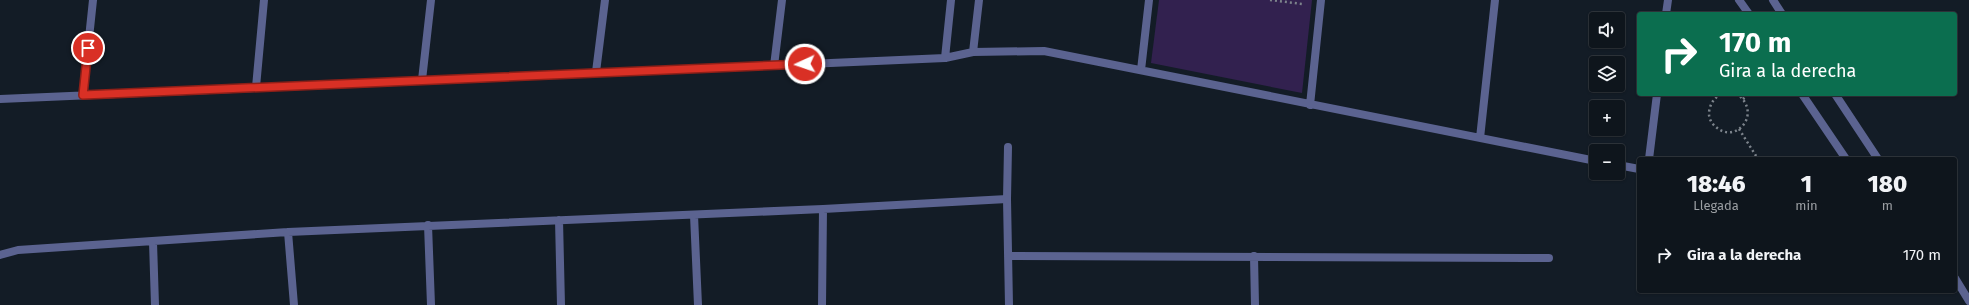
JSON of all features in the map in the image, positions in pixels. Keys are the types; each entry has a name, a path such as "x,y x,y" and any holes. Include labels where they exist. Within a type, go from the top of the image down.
{"street":[{"path":"83,95 93,0"},
{"path":"256,87 264,0"},
{"path":"422,80 431,0"},
{"path":"596,72 605,0"},
{"path":"774,66 782,0"},
{"path":"945,58 951,0"},
{"path":"973,52 979,0"},
{"path":"1141,70 1149,0"},
{"path":"1310,105 1321,0"},
{"path":"1480,138 1495,0"},
{"path":"1666,12 1668,0"},
{"path":"1739,0 1748,12"},
{"path":"1773,0 1781,12"},
{"path":"0,99 596,72 774,66 945,58 973,52 1044,51 1589,160"},
{"path":"1649,157 1657,96"},
{"path":"1803,96 1845,157"},
{"path":"1836,96 1877,157"},
{"path":"1008,147 1007,199 1009,305"},
{"path":"1625,166 1637,169"},
{"path":"0,254 18,250 288,232 428,225 822,210 1007,199"},
{"path":"822,210 822,305"},
{"path":"694,215 698,305"},
{"path":"559,220 561,305"},
{"path":"428,225 431,305"},
{"path":"288,232 294,305"},
{"path":"153,242 156,305"},
{"path":"1008,256 1549,258"},
{"path":"1254,256 1255,305"},
{"path":"1957,281 1969,301"}],"path":[{"path":"1270,0 1290,1 1309,5"},
{"path":"1714,96 1710,105 1709,115 1712,124 1720,130 1730,132 1739,129 1746,123 1748,106 1740,96"},
{"path":"1739,129 1757,157"}],"shaded area":[{"path":"1159,0 1312,0 1302,93 1151,63"}],"route":[{"path":"88,48 83,95 805,64"}]}
